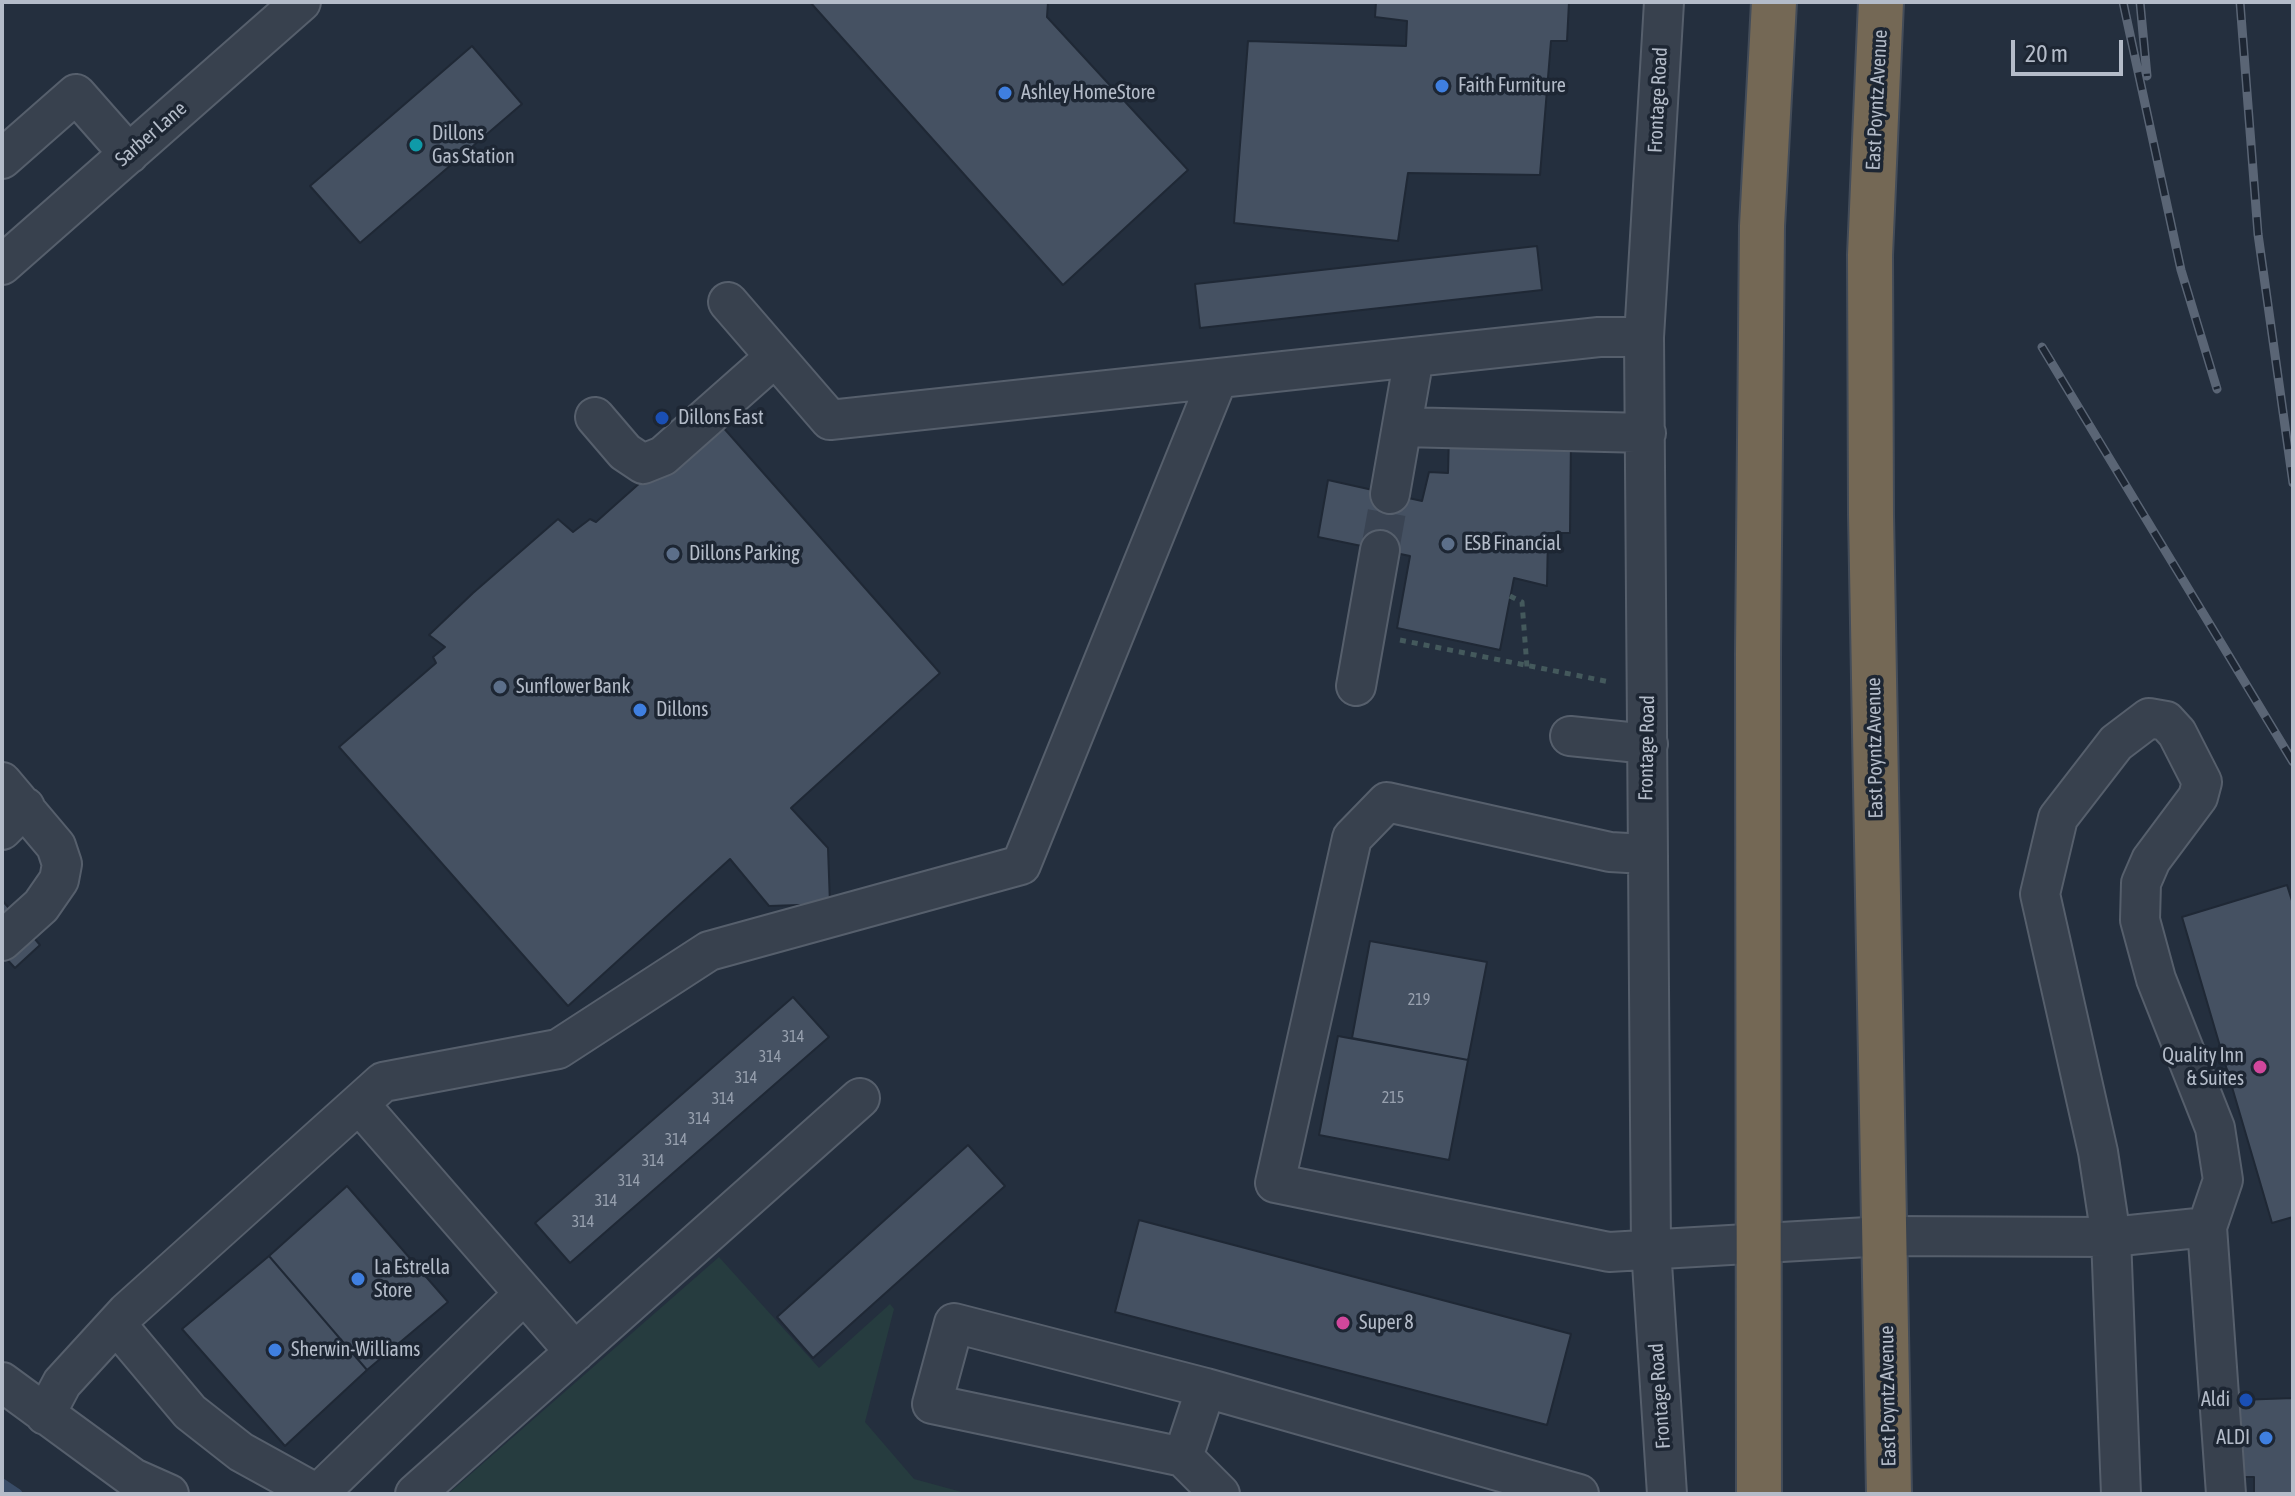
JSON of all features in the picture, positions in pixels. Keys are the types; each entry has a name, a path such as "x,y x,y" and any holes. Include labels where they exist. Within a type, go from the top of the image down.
{"highway":[{"path":"1759,1494 1758,653 1762,226 1774,2"},
{"name":"East Poyntz Avenue","path":"1881,2 1870,255 1871,515 1889,1494"}],"street":[{"name":"Sarber Lane","path":"2,265 301,2"},
{"name":"Frontage Road","path":"1664,2 1644,337 1651,1248 1667,1494"},
{"path":"2,159 76,94 129,154"},
{"path":"728,302 830,420 1599,337 1644,337"},
{"path":"595,417 625,452 643,464 663,456 775,357"},
{"path":"1390,494 1414,357"},
{"path":"45,1415 62,1383 116,1324 383,1082 558,1049 709,951 1021,865 1218,378"},
{"path":"1402,427 1646,433"},
{"path":"1356,686 1380,550"},
{"path":"2121,1494 2111,1237 2098,1152 2040,894 2058,818 2116,743 2149,718 2166,721 2177,733 2202,782 2198,797 2151,860 2141,883 2140,920 2156,979 2215,1128 2223,1180 2207,1227 2226,1494"},
{"path":"1570,736 1648,744"},
{"path":"1646,854 1610,852 1387,802 1352,838 1275,1183 1609,1252 1885,1236 2111,1237 2207,1227"},
{"path":"2,941 41,906 59,880 62,864 56,846 10,806"},
{"path":"415,1494 860,1098"},
{"path":"360,1105 575,1352"},
{"path":"325,1494 325,1487 524,1294"},
{"path":"1220,1494 1183,1457 932,1404 954,1323 1206,1388 1579,1494"},
{"path":"116,1324 190,1412 241,1452 317,1494"},
{"path":"2,1382 133,1478 169,1494"},
{"path":"1183,1457 1206,1388"}],"path":[{"path":"1510,596 1522,602 1527,667"},
{"path":"1365,633 1615,683"}],"green space":[{"path":"719,1257 819,1368 890,1304 894,1309 865,1422 914,1479 969,1494 448,1494"}],"building":[{"name":"Ashley HomeStore","path":"810,2 1048,2 1047,17 1188,170 1063,285"},
{"path":"1376,2 1569,2 1567,41 1551,41 1540,175 1408,173 1398,241 1234,223 1248,41 1406,46 1407,21 1375,17"},
{"name":"Dillons Gas Station","path":"472,46 522,104 360,243 310,186"},
{"path":"1537,246 1542,290 1200,328 1195,284"},
{"name":"Dillons","path":"714,417 940,673 791,808 828,848 830,904 769,906 730,859 568,1006 339,747 436,663 433,657 445,647 429,635 473,593 558,519 573,532 590,519 596,522"},
{"name":"ESB Financial","path":"1449,435 1571,437 1570,533 1548,533 1547,586 1514,578 1500,650 1397,628 1410,556 1318,537 1328,480 1422,501 1429,472 1448,473"},
{"name":"Quality Inn & Suites","path":"2287,885 2293,904 2293,1217 2272,1223 2182,917"},
{"path":"2,900 40,945 15,968 2,954"},
{"path":"1370,941 1487,962 1468,1060 1352,1038"},
{"path":"793,997 829,1037 570,1263 535,1223"},
{"path":"1338,1036 1468,1060 1449,1160 1319,1135"},
{"path":"968,1145 1005,1186 813,1358 777,1317"},
{"name":"La Estrella Store","path":"347,1186 448,1302 367,1370 269,1256"},
{"name":"Super 8","path":"1139,1220 1571,1334 1547,1425 1115,1312"},
{"name":"Sherwin-Williams","path":"269,1256 367,1370 285,1446 182,1329"},
{"name":"ALDI","path":"2293,1398 2293,1494 2254,1494 2254,1477 2241,1477 2239,1400"}],"waterway":[{"path":"2,1484 17,1494"}],"tunnel":[{"path":"1380,550 1390,494"}],"railway":[{"path":"2123,2 2181,270 2217,389"},
{"path":"2140,2 2147,76"},
{"path":"2240,2 2258,234 2293,483"},
{"path":"2042,347 2293,762"}],"place":[{"name":"Faith Furniture","path":"1442,86"},
{"name":"Ashley HomeStore","path":"1005,93"},
{"name":"Dillons Gas Station","path":"416,145"},
{"name":"Dillons East","path":"662,418"},
{"name":"ESB Financial","path":"1448,544"},
{"name":"Dillons Parking","path":"673,554"},
{"name":"Sunflower Bank","path":"500,687"},
{"name":"Dillons","path":"640,710"},
{"name":"Quality Inn & Suites","path":"2260,1067"},
{"name":"La Estrella Store","path":"358,1279"},
{"name":"Super 8","path":"1343,1323"},
{"name":"Sherwin-Williams","path":"275,1350"},
{"name":"Aldi","path":"2246,1400"},
{"name":"ALDI","path":"2266,1438"}]}
